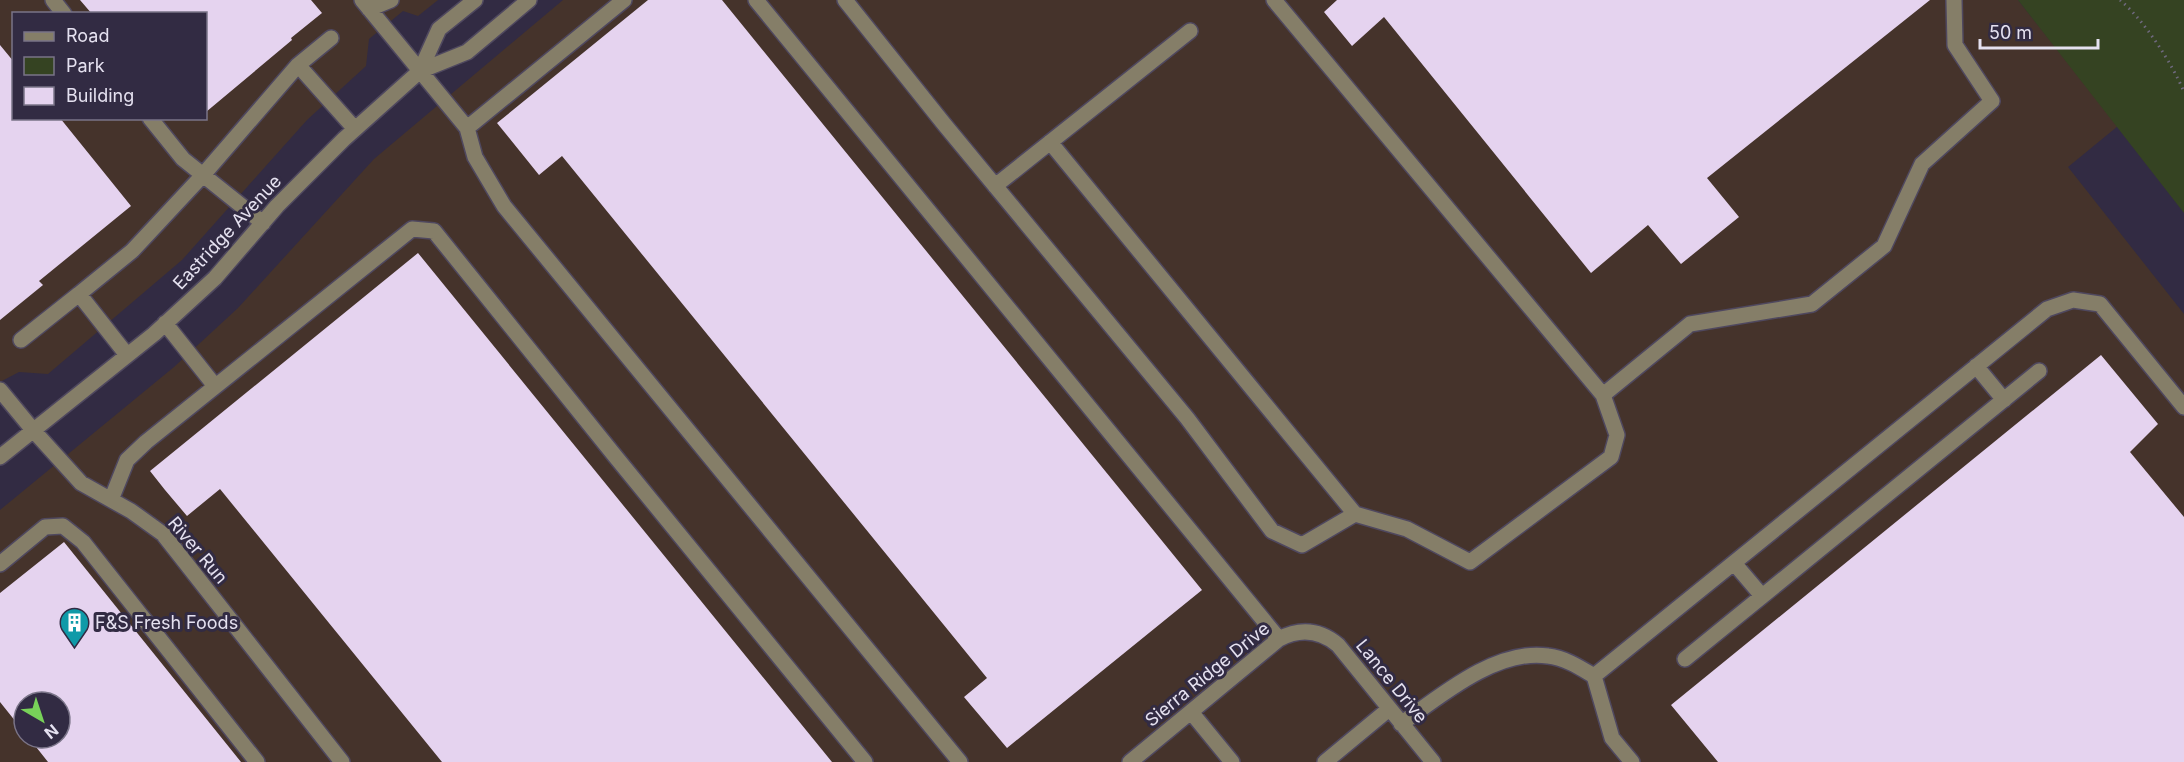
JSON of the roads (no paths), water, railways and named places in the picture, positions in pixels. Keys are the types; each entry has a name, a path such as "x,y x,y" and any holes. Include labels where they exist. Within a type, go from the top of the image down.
{"street":[{"path":"53,0 62,12"},
{"path":"365,4 391,0"},
{"name":"Eastridge Avenue","path":"420,71 439,30 475,0"},
{"name":"Eastridge Avenue","path":"0,457 127,355 215,278 263,223 355,129 420,71 467,52 529,0"},
{"path":"467,128 624,0"},
{"path":"756,0 1279,639"},
{"path":"845,0 1187,418 1272,531 1302,545 1355,514"},
{"path":"1050,142 1355,514 1407,529 1470,562 1611,457 1617,435 1603,395 1274,0"},
{"path":"1603,395 1689,324 1812,304 1884,246 1922,164 1992,101 1956,45 1954,0"},
{"path":"365,4 467,128 475,157 504,206 960,762"},
{"path":"995,186 1190,31"},
{"path":"21,340 132,251 203,176 298,65 331,38"},
{"path":"298,65 355,129"},
{"path":"152,120 183,159 263,223"},
{"path":"111,500 127,460 215,386 412,229 434,231 865,762"},
{"path":"79,294 127,355"},
{"path":"1594,676 2047,309 2073,300 2100,304 2184,407"},
{"path":"165,323 215,386"},
{"path":"1976,366 2004,400"},
{"path":"1685,659 2039,371"},
{"name":"River Run","path":"0,390 81,483 131,511 163,534 342,762"},
{"path":"0,564 45,527 63,526 83,542 257,762"},
{"path":"1734,562 1762,596"},
{"name":"Sierra Ridge Drive","path":"1130,762 1279,639 1299,632 1315,632"},
{"name":"Lance Drive","path":"1315,632 1328,636 1338,645 1433,762"},
{"path":"1401,724 1457,684 1492,666 1523,656 1548,655 1571,662 1594,676 1612,738 1632,762"},
{"path":"1325,762 1389,710"},
{"path":"1191,712 1232,762"}],"place":[{"name":"F&S Fresh Foods","path":"74,648"}]}
